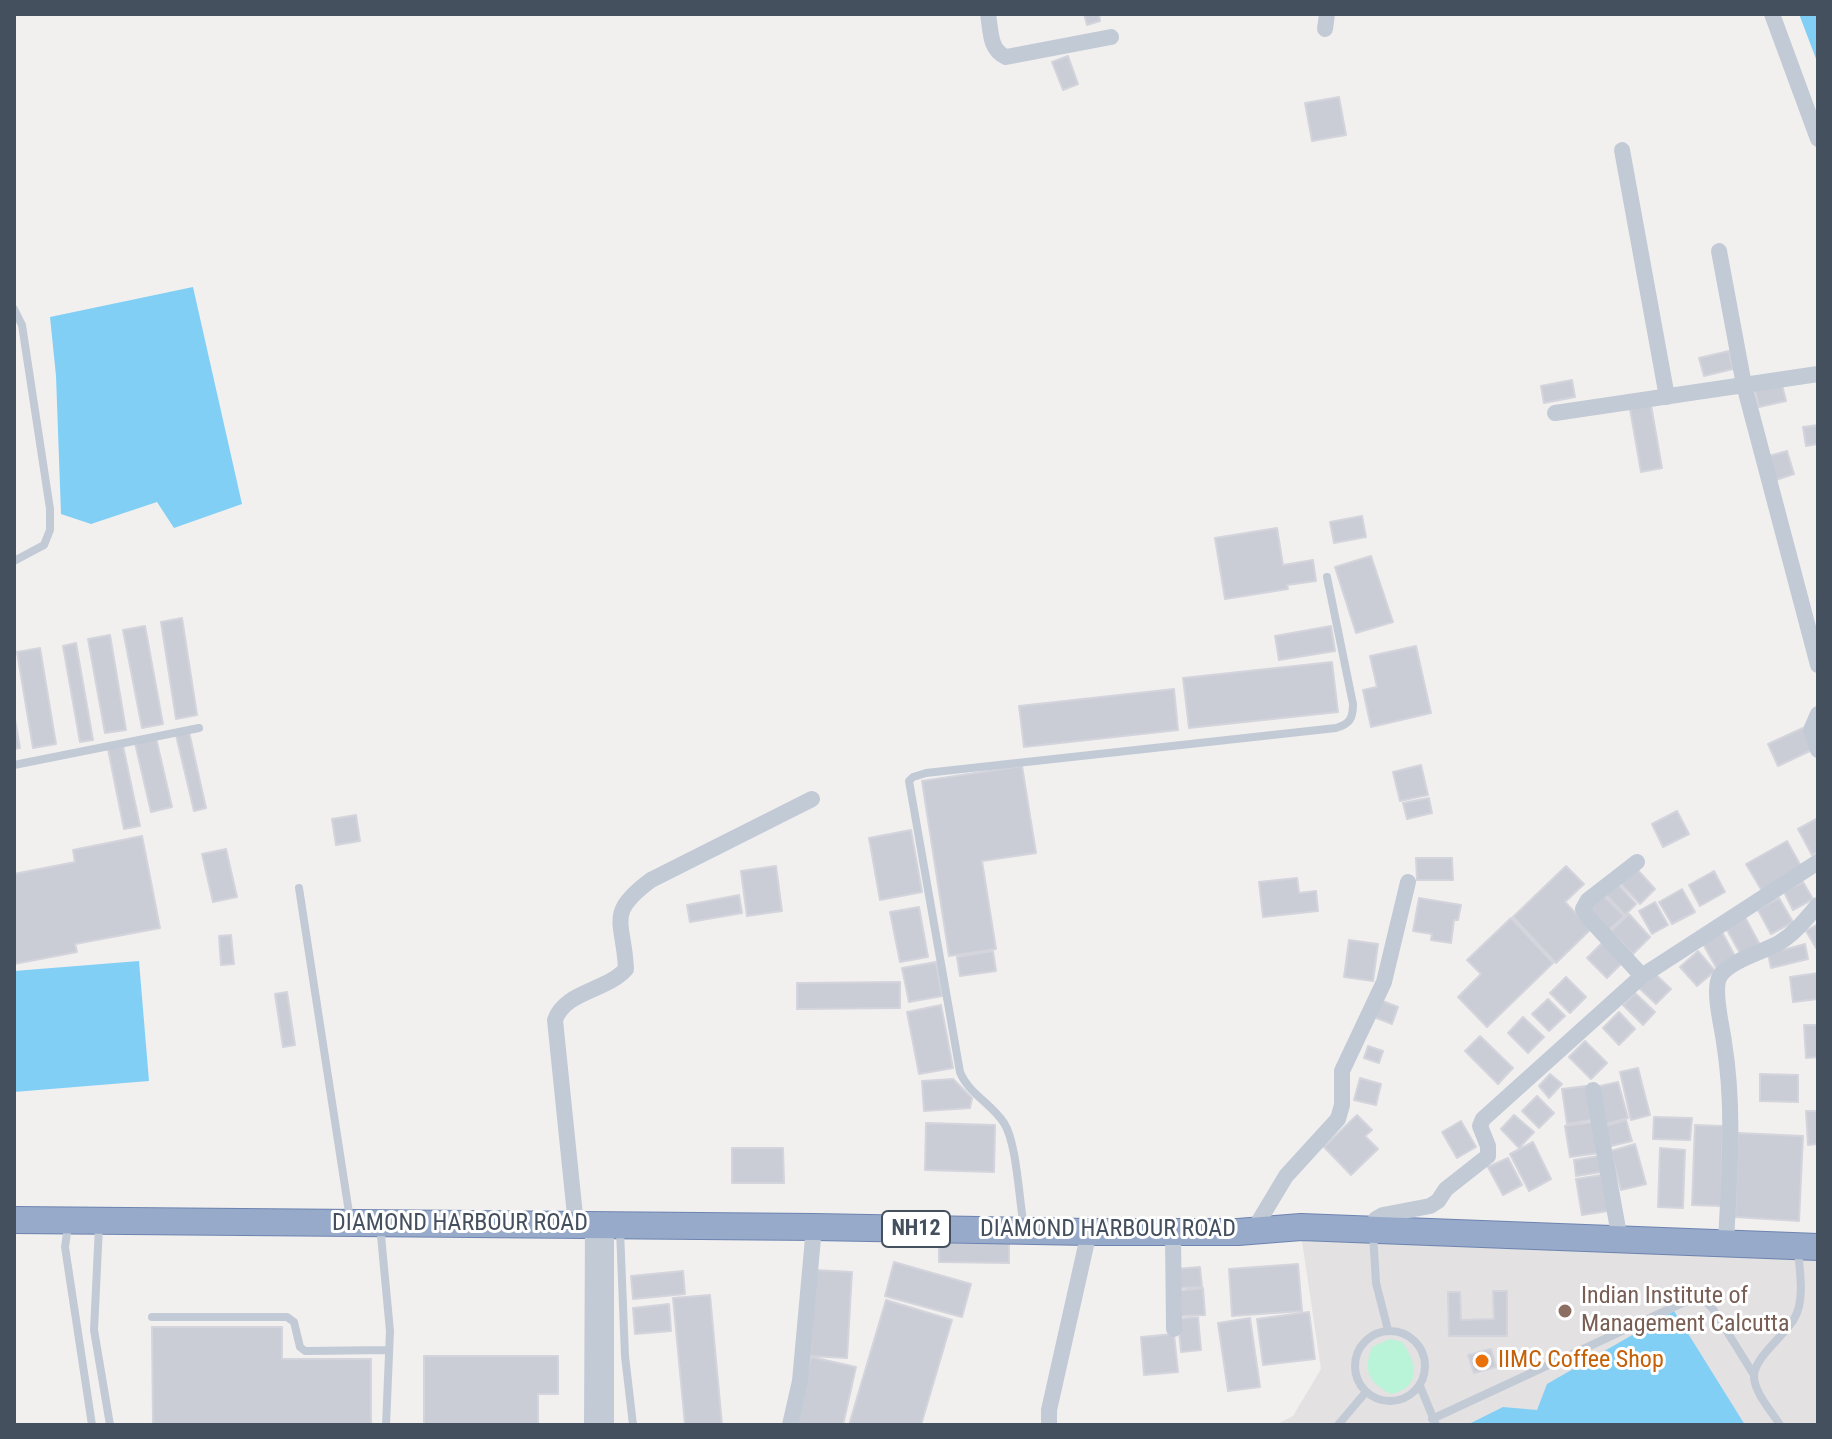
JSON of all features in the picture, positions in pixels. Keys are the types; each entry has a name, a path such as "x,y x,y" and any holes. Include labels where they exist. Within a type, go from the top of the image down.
{"highway":[{"name":"DIAMOND HARBOUR ROAD","path":"14,1220 1173,1233 1301,1227 1372,1228 1808,1247"}],"street":[{"path":"988,14 993,46 1006,57 1111,37"},
{"path":"1772,14 1818,139"},
{"path":"1622,150 1667,397"},
{"path":"1719,251 1744,385 1818,665"},
{"path":"1555,413 1818,374"},
{"path":"1818,714 1811,730 1818,750"},
{"path":"606,1425 599,1225 555,1020 559,1009 570,1000 616,980 626,969 619,922 623,905 638,889 812,799"},
{"path":"1637,862 1588,900 1583,909 1642,976"},
{"path":"1372,1228 1376,1219 1383,1215 1430,1206 1446,1189 1481,1164 1488,1156 1488,1146 1480,1126 1483,1119 1642,976 1818,862"},
{"path":"1253,1231 1286,1176 1338,1119 1342,1105 1342,1071 1384,982 1408,882"},
{"path":"1726,1244 1732,1124 1728,1064 1716,989 1719,976 1730,966 1780,942 1796,930 1818,905"},
{"path":"1593,1090 1620,1240"},
{"path":"592,1425 599,1225"},
{"path":"790,1425 800,1381 814,1227"},
{"path":"1049,1425 1049,1410 1089,1232"},
{"path":"1173,1233 1174,1329"}],"lane":[{"path":"14,309 22,325 50,509 50,530 44,545 14,561"},
{"path":"1025,1231 1010,1135 1002,1120 966,1084 960,1072 909,781 926,773 1336,728 1347,724 1353,713 1353,704 1327,577"},
{"path":"14,765 199,728"},
{"path":"299,888 351,1224"},
{"path":"68,1221 65,1247 92,1425"},
{"path":"100,1221 94,1330 110,1425"},
{"path":"380,1225 389,1305 386,1425"},
{"path":"599,1225 624,1344 633,1425"},
{"path":"1372,1228 1376,1283 1388,1330"},
{"path":"1754,1375 1761,1360 1796,1317 1808,1247"},
{"path":"1420,1386 1434,1422 1691,1299 1703,1299 1713,1309 1754,1375 1758,1389 1780,1425"},
{"path":"152,1317 287,1317 294,1322 300,1347 305,1351 389,1350"},
{"path":"1388,1330 1402,1333 1420,1347 1425,1367 1420,1386 1406,1398 1395,1401 1383,1401 1365,1393 1357,1379 1356,1356 1361,1346 1369,1338 1388,1330"},
{"path":"1338,1425 1365,1393"}],"shaded area":[{"name":"Indian Institute of Management Calcutta","path":"1300,1228 1818,1254 1818,1425 1275,1425 1293,1416 1321,1369"}],"green space":[{"path":"1390,1339 1402,1342 1411,1358 1414,1373 1408,1386 1391,1394 1377,1385 1368,1369 1372,1347"}],"water":[{"path":"1799,14 1818,14 1818,64"},
{"path":"193,287 242,504 174,528 157,502 91,524 61,514 56,376 50,317"},
{"path":"139,961 149,1081 14,1092 14,971"},
{"path":"1674,1311 1745,1425 1467,1425 1503,1407 1537,1410 1547,1384"}],"building":[{"path":"1084,14 1099,14 1100,21 1087,25"},
{"path":"1068,56 1078,84 1063,90 1052,62"},
{"path":"1339,97 1346,135 1312,141 1305,103"},
{"path":"1729,351 1733,369 1704,376 1699,358"},
{"path":"1572,380 1575,397 1544,403 1541,386"},
{"path":"1781,381 1786,401 1759,407 1754,387"},
{"path":"1651,405 1662,468 1641,472 1630,409"},
{"path":"1818,425 1818,444 1806,446 1803,427"},
{"path":"1787,451 1794,474 1776,480 1769,456"},
{"path":"1362,516 1366,537 1334,543 1330,522"},
{"path":"1277,528 1283,565 1313,560 1316,581 1287,585 1288,589 1225,599 1215,538"},
{"path":"1371,556 1393,622 1356,633 1335,567"},
{"path":"182,618 197,715 176,719 161,622"},
{"path":"145,626 163,724 142,728 123,630"},
{"path":"1331,626 1335,651 1279,660 1275,636"},
{"path":"110,635 126,730 105,733 88,639"},
{"path":"76,643 93,740 80,742 63,646"},
{"path":"1416,646 1431,713 1371,727 1363,690 1377,687 1370,656"},
{"path":"40,648 56,744 33,748 17,652"},
{"path":"1332,662 1338,712 1189,728 1183,678"},
{"path":"1174,689 1178,730 1024,747 1019,706"},
{"path":"14,714 20,748 14,749"},
{"path":"1803,728 1814,749 1778,766 1768,744"},
{"path":"189,732 206,808 194,811 176,735"},
{"path":"156,738 172,807 151,812 135,743"},
{"path":"123,746 140,826 124,829 108,749"},
{"path":"1421,765 1428,795 1400,801 1393,772"},
{"path":"1022,766 1036,853 982,861 996,949 949,956 922,781"},
{"path":"1429,798 1432,813 1407,819 1403,803"},
{"path":"1677,811 1689,834 1663,847 1652,824"},
{"path":"356,815 360,841 336,845 332,819"},
{"path":"1818,818 1818,852 1812,855 1798,829"},
{"path":"911,830 922,892 880,900 869,838"},
{"path":"142,836 160,928 75,944 77,952 14,964 14,874 75,862 73,850"},
{"path":"1787,841 1802,868 1762,891 1746,864"},
{"path":"226,849 237,897 213,902 202,854"},
{"path":"1416,858 1452,858 1453,880 1417,880"},
{"path":"776,866 782,911 747,916 741,871"},
{"path":"1566,866 1584,884 1565,902 1591,929 1556,963 1513,917"},
{"path":"1635,867 1655,889 1640,904 1619,882"},
{"path":"1714,871 1725,892 1700,906 1689,885"},
{"path":"1297,878 1299,893 1316,891 1318,911 1263,917 1259,882"},
{"path":"1616,882 1636,904 1625,915 1604,893"},
{"path":"1803,882 1813,899 1793,910 1784,892"},
{"path":"1682,889 1695,912 1672,924 1659,902"},
{"path":"1602,894 1624,916 1608,931 1587,909"},
{"path":"739,895 742,913 690,922 687,905"},
{"path":"1419,898 1461,905 1458,920 1454,920 1451,943 1431,940 1432,934 1413,931"},
{"path":"1779,898 1793,922 1771,934 1758,910"},
{"path":"1655,902 1668,925 1652,934 1639,911"},
{"path":"919,907 928,957 900,962 890,912"},
{"path":"1629,914 1650,937 1633,954 1611,931"},
{"path":"1745,917 1760,945 1741,955 1726,928"},
{"path":"1511,918 1553,963 1487,1027 1458,997 1481,974 1467,960"},
{"path":"1818,924 1818,947 1816,948 1806,931"},
{"path":"1722,932 1736,958 1717,969 1702,942"},
{"path":"231,935 234,964 221,965 219,936"},
{"path":"1349,940 1378,944 1373,981 1344,977"},
{"path":"1604,941 1624,961 1607,978 1587,958"},
{"path":"1805,944 1808,959 1771,968 1768,954"},
{"path":"993,951 996,971 960,976 957,957"},
{"path":"1698,951 1715,971 1697,986 1680,967"},
{"path":"936,962 942,996 909,1002 902,968"},
{"path":"1653,972 1671,989 1656,1004 1638,987"},
{"path":"1818,973 1818,999 1793,1002 1790,977"},
{"path":"1566,977 1586,997 1570,1013 1550,993"},
{"path":"900,982 900,1008 797,1009 797,983"},
{"path":"287,992 295,1045 283,1047 275,994"},
{"path":"1635,993 1655,1012 1643,1025 1623,1005"},
{"path":"1548,999 1565,1016 1549,1031 1532,1014"},
{"path":"1380,1000 1398,1007 1392,1024 1374,1017"},
{"path":"941,1005 953,1068 919,1074 907,1012"},
{"path":"1619,1012 1635,1029 1619,1045 1603,1028"},
{"path":"1523,1017 1544,1037 1528,1053 1508,1033"},
{"path":"1804,1025 1818,1025 1818,1057 1806,1058"},
{"path":"1480,1036 1513,1068 1498,1084 1465,1051"},
{"path":"1585,1041 1607,1063 1591,1079 1569,1057"},
{"path":"1368,1046 1383,1051 1379,1063 1364,1058"},
{"path":"1638,1068 1650,1115 1631,1120 1620,1072"},
{"path":"1550,1074 1562,1084 1549,1098 1539,1086"},
{"path":"1760,1074 1798,1075 1798,1102 1760,1101"},
{"path":"1360,1078 1381,1084 1376,1105 1354,1100"},
{"path":"953,1079 972,1098 970,1108 924,1111 922,1081"},
{"path":"1618,1082 1628,1118 1606,1124 1596,1087"},
{"path":"1586,1086 1591,1120 1567,1124 1562,1089"},
{"path":"1537,1096 1554,1113 1539,1128 1522,1111"},
{"path":"1806,1111 1818,1111 1818,1144 1808,1145"},
{"path":"1357,1115 1372,1130 1365,1136 1378,1149 1351,1175 1324,1147"},
{"path":"1514,1115 1534,1132 1519,1148 1501,1129"},
{"path":"1654,1117 1692,1118 1690,1140 1653,1139"},
{"path":"1626,1120 1632,1141 1611,1146 1606,1126"},
{"path":"1461,1121 1476,1147 1457,1158 1442,1132"},
{"path":"1594,1122 1599,1153 1570,1157 1565,1126"},
{"path":"926,1123 995,1125 994,1172 925,1170"},
{"path":"1695,1125 1723,1126 1721,1206 1692,1205"},
{"path":"1738,1133 1803,1136 1799,1221 1735,1217"},
{"path":"1533,1142 1551,1179 1529,1191 1510,1154"},
{"path":"1635,1144 1646,1184 1621,1190 1611,1151"},
{"path":"732,1148 783,1148 784,1183 732,1183"},
{"path":"1660,1148 1685,1150 1683,1208 1658,1207"},
{"path":"1599,1156 1601,1172 1576,1176 1574,1160"},
{"path":"1508,1158 1522,1185 1503,1195 1488,1167"},
{"path":"1602,1175 1608,1211 1582,1215 1576,1179"},
{"path":"939,1236 1009,1237 1009,1263 939,1262"},
{"path":"894,1262 971,1284 962,1317 885,1296"},
{"path":"1298,1264 1302,1311 1232,1316 1229,1269"},
{"path":"1200,1267 1202,1287 1178,1288 1176,1269"},
{"path":"815,1270 852,1272 847,1358 810,1356"},
{"path":"683,1271 685,1294 633,1299 631,1276"},
{"path":"1203,1288 1205,1315 1180,1316 1178,1291"},
{"path":"1493,1291 1507,1291 1507,1336 1449,1336 1448,1292 1460,1292 1461,1320 1494,1319"},
{"path":"710,1295 722,1425 685,1425 673,1298"},
{"path":"886,1300 952,1320 921,1425 849,1425"},
{"path":"669,1304 671,1331 635,1334 633,1308"},
{"path":"1309,1312 1315,1359 1263,1365 1257,1319"},
{"path":"1198,1317 1201,1350 1181,1352 1178,1319"},
{"path":"1250,1318 1260,1387 1228,1391 1218,1323"},
{"path":"152,1327 282,1327 282,1359 371,1359 371,1425 153,1425"},
{"path":"1174,1334 1178,1372 1144,1375 1141,1337"},
{"name":"IIMC Coffee Shop","path":"1491,1349 1496,1367 1474,1373 1468,1355"},
{"path":"424,1356 558,1356 558,1394 538,1394 538,1425 424,1425"},
{"path":"811,1357 856,1367 843,1425 796,1425"}],"place":[{"name":"Indian Institute of Management Calcutta","path":"1565,1311"},
{"name":"IIMC Coffee Shop","path":"1482,1361"}]}
